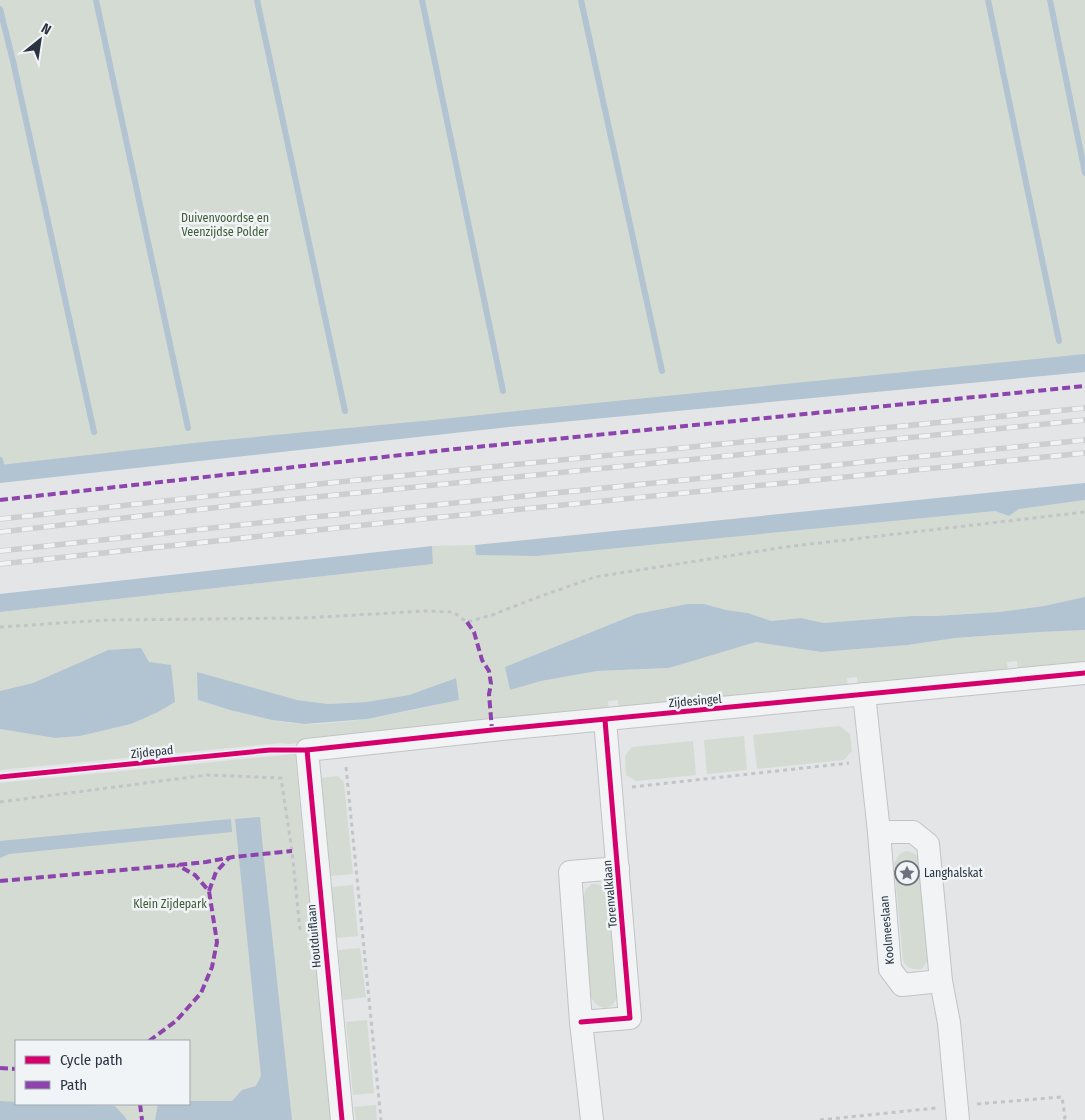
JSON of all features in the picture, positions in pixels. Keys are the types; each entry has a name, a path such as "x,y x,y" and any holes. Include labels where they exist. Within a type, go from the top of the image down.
{"street":[{"name":"Zijdesingel","path":"307,750 1085,673"},
{"name":"Koolmeeslaan","path":"864,694 879,832 890,970 902,984 941,981"},
{"name":"Torenvalklaan","path":"580,1022 630,1018 605,720"},
{"name":"Houtduiflaan","path":"307,750 342,1120"},
{"path":"879,832 913,832 928,844 941,981 949,1023 958,1120"},
{"name":"Torenvalklaan","path":"592,1120 580,1022 570,872 618,868"}],"path":[{"path":"0,627 107,620 304,618 426,611 454,612 467,622 492,615 595,577 785,547 1085,512"},
{"path":"344,746 381,1120"},
{"path":"611,789 871,760"},
{"path":"0,802 207,775 282,778 292,851 300,938"}],"green space":[{"name":"Duivenvoordse en Veenzijdse Polder","path":"0,0 1085,0 1085,362 0,476"},
{"path":"1085,500 1085,597 1044,606 999,612 824,623 801,618 771,621 748,613 725,610 704,604 636,614 505,667 510,690 541,681 597,671 669,668 756,642 821,652 908,645 955,638 1085,630 1085,665 1018,671 1017,661 1007,662 1008,672 858,687 857,677 847,678 848,688 619,711 618,700 608,701 609,711 290,744 281,743 0,770 0,729 55,738 80,736 131,724 149,662 108,650 33,683 0,691 0,612 433,564 432,546 475,545 476,555 995,511 1009,516 1019,509","holes":["455,678 459,700 346,722 310,724 290,723 263,718 198,700 297,700 328,704 366,702 409,695"]},
{"path":"839,726 850,734 852,751 844,760 757,769 753,735"},
{"path":"744,736 747,770 707,774 704,740"},
{"path":"693,741 696,775 636,781 626,775 625,756 632,747"},
{"name":"Klein Zijdepark","path":"295,754 331,1120 0,1118 0,783"},
{"path":"338,776 344,782 353,874 331,876 321,778"},
{"path":"906,851 914,854 920,861 930,957 922,969 910,968 903,960 894,863 900,854"},
{"path":"592,884 603,886 608,897 618,994 613,1004 606,1008 598,1006 591,998 583,898 586,889"},
{"path":"353,885 358,936 336,938 332,887"},
{"path":"360,948 366,997 343,1000 338,950"},
{"path":"367,1020 374,1093 353,1095 346,1022"},
{"path":"376,1105 377,1120 356,1120 354,1107"}],"water":[{"path":"1085,354 1085,372 509,427 0,483 0,465 203,442"},
{"path":"1085,483 1085,500 1019,509 1009,516 995,511 536,556 476,555 475,545"},
{"path":"432,546 433,564 0,612 0,594"},
{"path":"1085,597 1085,630 955,638 908,645 821,652 756,642 669,668 597,671 541,681 510,690 505,667 636,614 688,604 704,604 748,613 771,621 801,618 824,623 999,612 1044,606"},
{"path":"141,648 149,662 171,665 175,702 158,712 131,724 80,736 55,738 0,729 0,691 33,683 108,650"},
{"path":"197,672 297,700 328,704 366,702 409,695 456,678 459,700 367,719 305,724 272,720 198,700"},
{"path":"260,817 292,1120 155,1120 158,1105 190,1105 190,1101 232,1101 242,1090 256,1086 261,1076 235,819"},
{"path":"231,819 232,832 9,854 0,858 0,841"},
{"path":"0,1101 15,1102 15,1105 115,1106 127,1120 0,1120"}],"waterway":[{"path":"96,0 188,428"},
{"path":"257,0 345,411"},
{"path":"422,0 503,391"},
{"path":"581,0 662,371"},
{"path":"988,0 1059,341"},
{"path":"1050,0 1085,173"},
{"path":"0,9 94,432"},
{"path":"0,460 1,465"}],"railway":[{"path":"0,519 328,483 1085,408"},
{"path":"0,532 256,503 1085,420"},
{"path":"0,551 304,518 1085,440"},
{"path":"0,564 402,521 1085,453"}],"marked path":[{"path":"0,500 446,450 1085,386"},
{"path":"467,622 474,632 482,660 489,671 492,730"},
{"path":"0,881 177,865 292,851"},
{"path":"209,891 216,872 229,858"},
{"path":"150,1040 176,1021 201,993 212,967 217,942 209,891 195,875 177,865"},
{"path":"0,1068 15,1069"},
{"path":"140,1105 142,1120"}],"cycle path":[{"name":"Zijdepad","path":"0,777 270,750 307,750 492,730 1085,673"},
{"path":"581,1022 630,1018 605,720"},
{"path":"307,750 342,1120"}],"place":[{"name":"Langhalskat","path":"907,873"}]}
